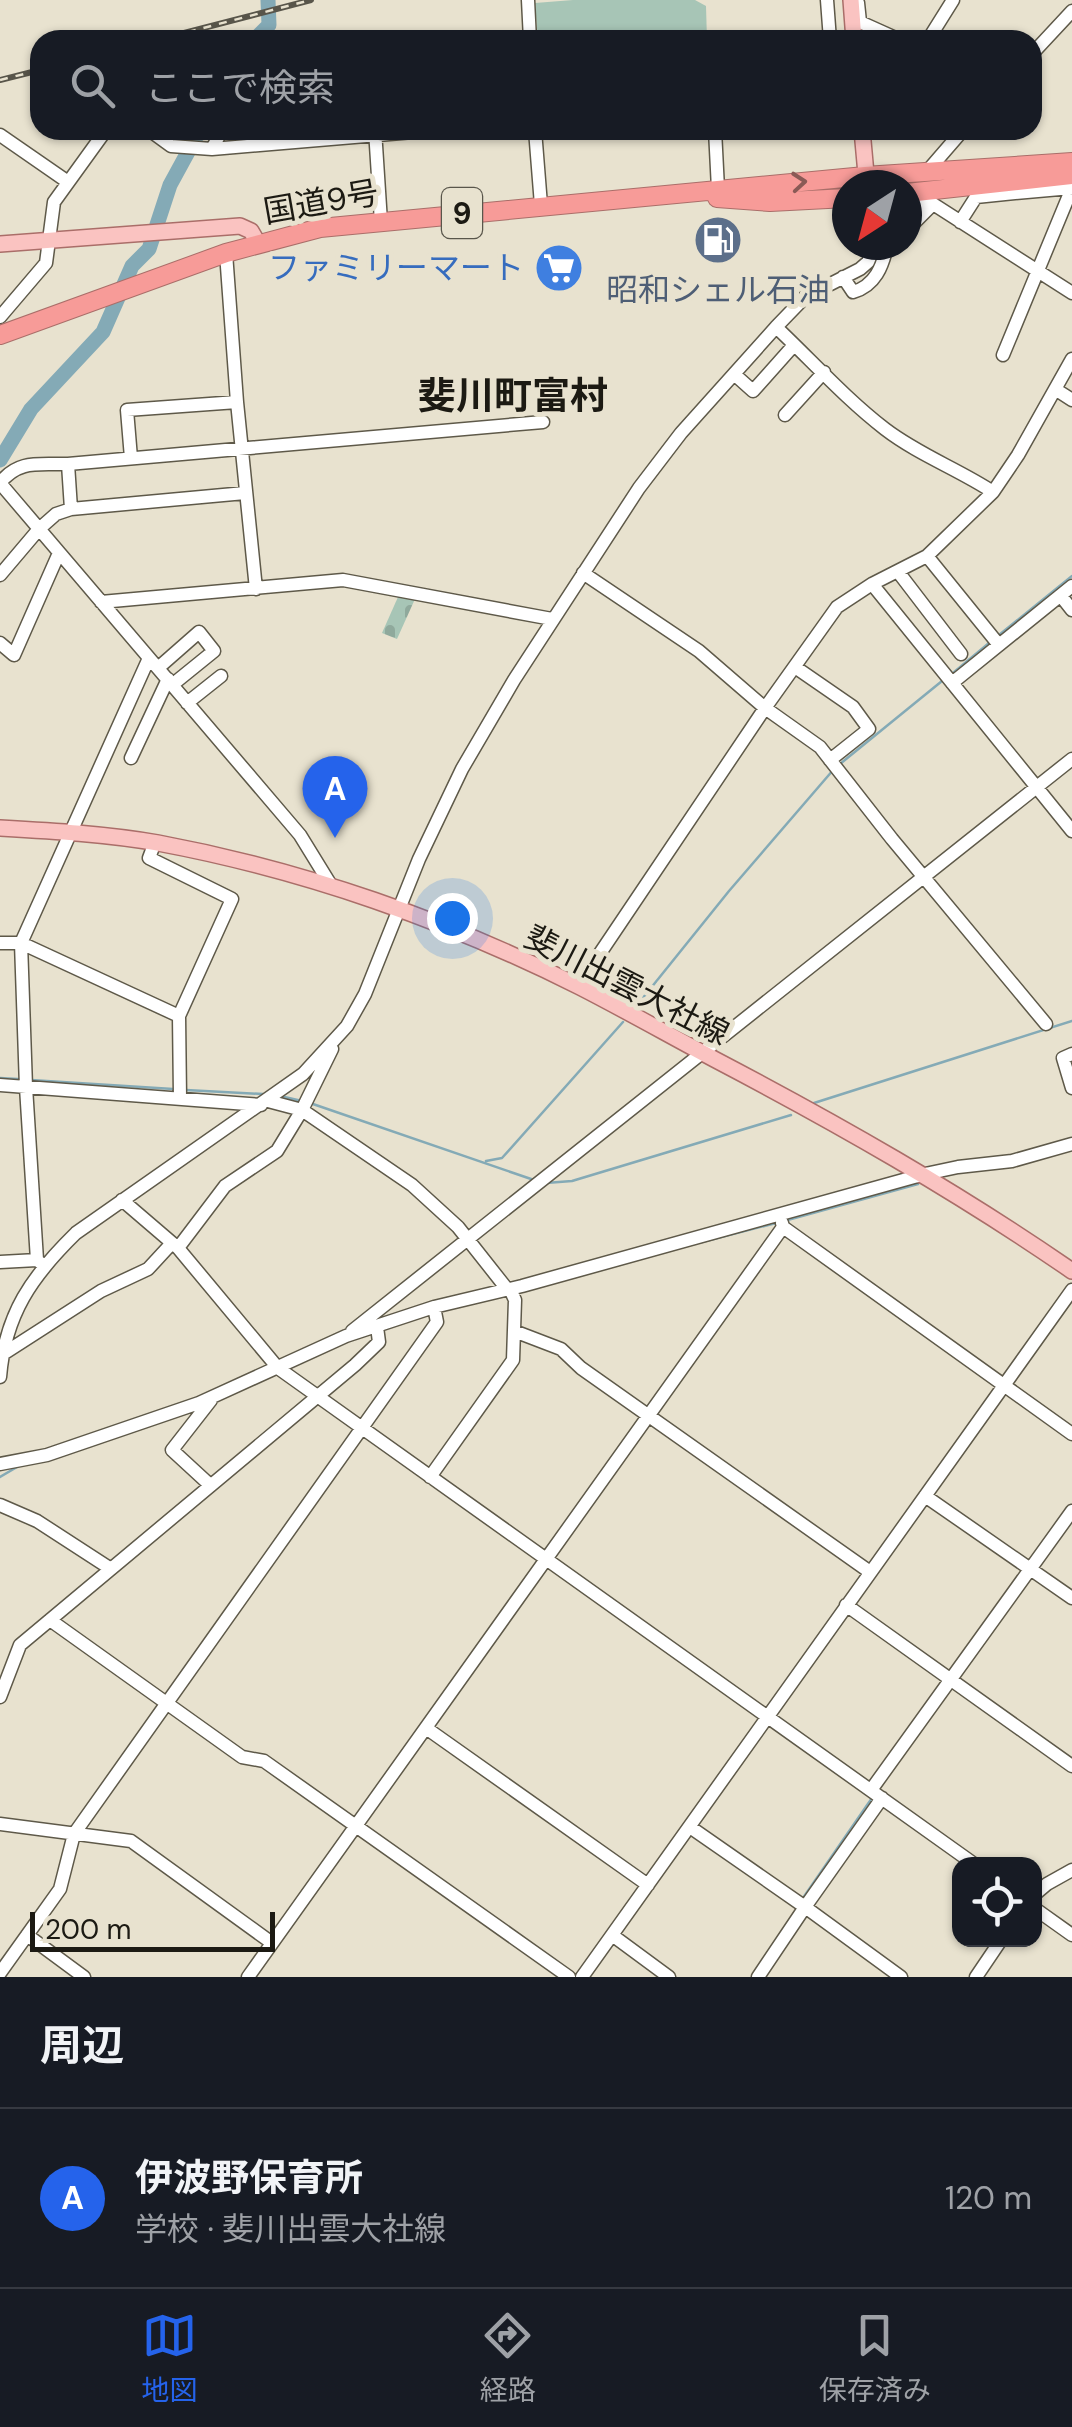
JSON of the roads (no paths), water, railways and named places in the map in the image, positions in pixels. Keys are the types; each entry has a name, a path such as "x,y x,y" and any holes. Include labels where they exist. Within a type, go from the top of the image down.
{"highway":[{"name":"国道9号","path":"922,171 1072,162"},
{"path":"922,192 998,189 1072,176"},
{"name":"国道9号","path":"0,335 226,253 320,228 718,189 832,183"},
{"name":"国道9号","path":"667,194 770,202 832,199"}],"main road":[{"path":"854,0 854,30"},
{"path":"863,140 865,170"},
{"path":"0,244 240,226 250,231 258,243"},
{"name":"斐川出雲大社線","path":"0,828 155,842 332,887 397,910 578,986 703,1053 926,1174 1072,1272"}],"street":[{"path":"528,0 530,30"},
{"path":"827,0 829,30"},
{"path":"854,0 861,30"},
{"path":"934,30 952,0"},
{"path":"1042,43 1072,11"},
{"path":"860,22 878,30"},
{"path":"0,135 68,182"},
{"path":"0,317 46,263 54,202 99,140"},
{"path":"163,140 171,146 212,148 299,140"},
{"path":"212,148 216,140"},
{"path":"375,140 381,222"},
{"path":"536,140 541,205"},
{"path":"716,140 718,189"},
{"path":"927,170 955,140"},
{"path":"927,170 1072,153"},
{"path":"960,222 976,197 998,189 1072,188 1003,354"},
{"path":"922,204 933,204 1072,293"},
{"path":"922,215 933,204"},
{"path":"226,253 256,588"},
{"path":"1,1356 101,1290 148,1269 175,1246 225,1186 277,1151 365,994 397,910 462,769 552,619 640,488 734,374 805,297 860,270 870,260"},
{"path":"776,327 884,428 937,464 962,472 993,492"},
{"path":"734,374 752,391 794,345"},
{"path":"578,986 837,607 928,556 993,492 1072,358"},
{"path":"785,415 824,372"},
{"path":"1055,389 1072,400"},
{"path":"131,458 128,410 237,402"},
{"path":"332,887 300,835 0,483 12,468 20,465 543,422"},
{"path":"68,464 71,509"},
{"path":"0,575 56,514 71,509 245,493"},
{"path":"0,643 14,655 59,553"},
{"path":"928,556 999,645"},
{"path":"583,573 699,651 765,708 820,747 1046,1024"},
{"path":"900,573 960,654"},
{"path":"101,602 342,580 552,619"},
{"path":"872,584 1072,830"},
{"path":"952,683 1066,591 1072,610"},
{"path":"40,1262 26,1087 22,942 69,832 154,663 199,632 214,651 170,682 131,758"},
{"path":"795,667 853,707 869,729 830,760"},
{"path":"187,703 221,676"},
{"path":"346,1336 1072,758"},
{"path":"155,842 150,858 232,899 179,1016 180,1098"},
{"path":"0,943 22,942 179,1016"},
{"path":"0,1377 1,1356 20,1301 40,1262 304,1074 338,1038"},
{"path":"1072,1054 1063,1058 1072,1088"},
{"path":"0,1085 264,1103 302,1110 412,1186 470,1240 515,1300 513,1360 430,1477"},
{"path":"0,1464 47,1455 213,1398 346,1336 434,1307 782,1221 926,1174 1012,1161 1072,1144"},
{"path":"122,1200 175,1246 278,1368 964,1857"},
{"path":"782,1221 1072,1434"},
{"path":"248,1977 649,1415 782,1221"},
{"path":"0,1262 40,1262"},
{"path":"582,1977 1072,1290"},
{"path":"0,1973 60,1889 74,1834 437,1322 434,1307"},
{"path":"0,1697 3,1679 20,1646 380,1342 377,1327"},
{"path":"514,1331 561,1349 582,1368 870,1572"},
{"path":"210,1486 172,1450 213,1398"},
{"path":"925,1496 1072,1598"},
{"path":"0,1505 37,1521 111,1568"},
{"path":"758,1977 951,1679 1072,1511"},
{"path":"846,1605 1072,1766"},
{"path":"50,1620 242,1757 264,1761 569,1977"},
{"path":"426,1728 648,1885"},
{"path":"0,1824 131,1841 272,1943"},
{"path":"690,1827 901,1977"},
{"path":"1042,1888 1072,1870"},
{"path":"1042,1914 1072,1935"},
{"path":"27,1935 84,1977"},
{"path":"612,1936 669,1977"},
{"path":"976,1977 996,1947"}],"waterway":[{"path":"264,30 269,25 268,0"},
{"path":"0,460 31,409 103,332 132,266 149,249 170,185 195,140"},
{"path":"999,635 1072,576"},
{"path":"953,673 989,643"},
{"path":"840,764 942,681"},
{"path":"634,1009 834,769"},
{"path":"814,1103 1072,1021"},
{"path":"486,1161 502,1158 623,1022"},
{"path":"0,1078 18,1079"},
{"path":"31,1080 173,1089"},
{"path":"186,1090 263,1094"},
{"path":"280,1096 302,1101"},
{"path":"310,1103 534,1180"},
{"path":"546,1183 572,1181 791,1115"},
{"path":"784,1221 918,1184"},
{"path":"702,1242 776,1223"},
{"path":"0,1477 17,1467"},
{"path":"803,1898 872,1798"}],"railway":[{"path":"196,30 311,0"},
{"path":"0,80 30,72"}],"place":[{"name":"昭和シェル石油","path":"718,240"},
{"name":"ファミリーマート","path":"559,268"},
{"name":"伊波野保育所","path":"335,838"}],"district":[{"name":"斐川町富村","path":"513,396"}]}
